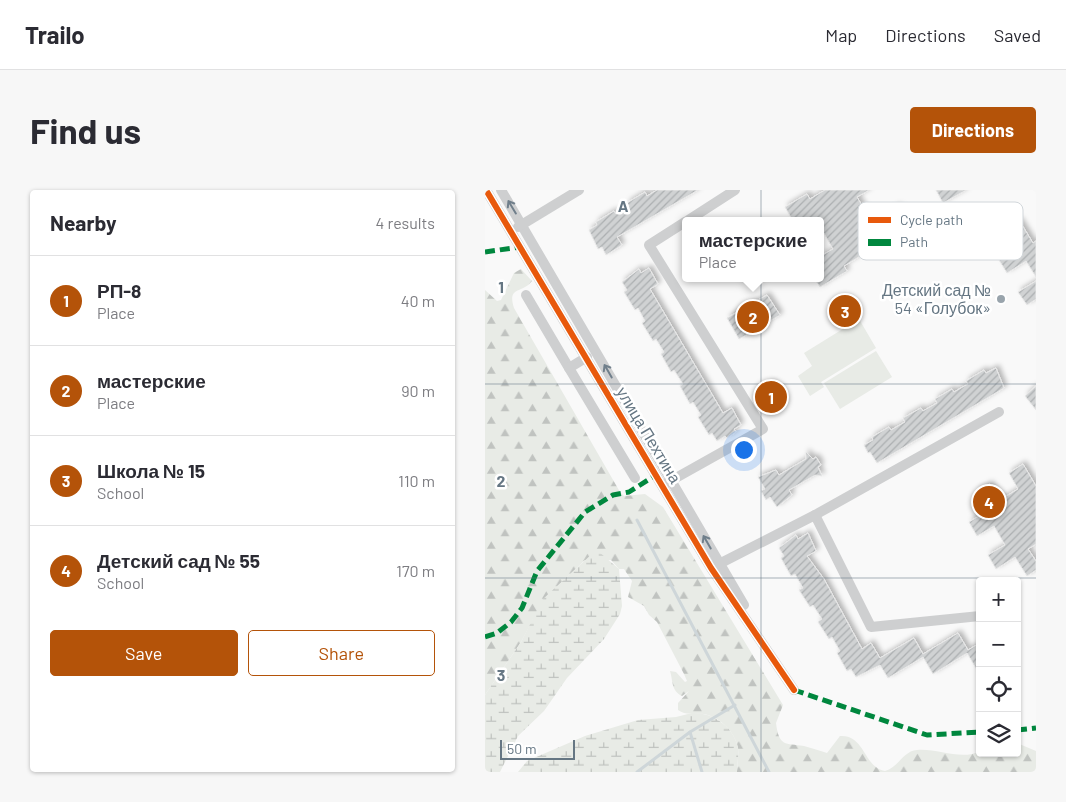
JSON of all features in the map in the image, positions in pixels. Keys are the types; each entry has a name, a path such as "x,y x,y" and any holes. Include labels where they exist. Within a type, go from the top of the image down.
{"street":[{"name":"улица Пехтина","path":"486,190 587,357 794,690 716,565"},
{"name":"улица Пехтина","path":"501,190 522,224 667,483"},
{"path":"510,231 579,190"},
{"path":"692,217 735,190"},
{"path":"667,483 763,430 649,245 682,224"},
{"path":"526,295 635,478"},
{"path":"569,368 587,357"},
{"path":"716,565 815,515 999,412"},
{"path":"815,515 871,627 976,616"}],"green space":[{"path":"521,269 532,281 512,296 514,308 620,492 624,496 645,494 663,507 783,705 776,723 781,740 788,744 804,746 827,753 840,736 848,737 860,745 878,769 885,771 894,766 908,753 917,750 957,755 976,753 976,757 1021,757 1021,745 1036,751 1036,772 737,772 738,748 734,736 726,726 710,716 684,713 678,710 678,703 689,691 682,696 678,694 673,685 670,671 676,672 685,682 687,681 684,674 657,622 649,615 644,606 628,597 632,581 624,569 619,569 611,560 585,560 544,599 521,642 485,695 485,290 497,301 501,300 514,273"},
{"path":"859,319 876,348 821,382 824,387 810,396 798,376 812,366 804,353"},
{"path":"876,351 892,377 840,409 824,383"},
{"path":"598,551 619,569 622,606 620,614 604,639 567,678 544,711 518,736 500,772 485,772 485,695 521,642 543,599 594,552"},
{"path":"700,713 715,718 727,727 736,740 738,748 737,772 518,772 527,761 585,736 638,720 676,717"}],"building":[{"path":"657,190 698,190 617,237 622,245 606,255 602,247 598,249 589,230 597,225 596,222 614,211 616,214 629,206 627,203 645,192 647,196"},
{"path":"825,190 869,190 857,197 860,202 858,202 858,257 844,266 847,271 820,287 817,282 824,282 824,254 833,249 824,233 824,217 791,217 785,207 807,194 810,199"},
{"path":"936,190 966,190 945,202 942,202"},
{"path":"1023,227 1033,243 1036,241 1036,277 1026,261 1007,273 999,260 1023,260"},
{"path":"649,268 658,284 650,289 723,413 732,408 741,425 734,429 736,432 727,438 725,436 717,441 712,433 709,435 698,417 701,415 693,402 690,404 680,386 683,384 674,370 671,372 661,354 664,352 656,339 653,341 642,323 645,321 638,308 635,310 624,292 627,290 622,282 639,269 641,273"},
{"path":"1036,281 1036,299 1027,305 1018,292"},
{"path":"767,295 780,315 739,339 727,318"},
{"path":"996,368 1004,388 877,463 870,452 868,453 864,445 873,440 872,437 889,427 891,430 905,422 903,418 921,408 923,411 937,403 935,399 952,389 954,392 968,384 966,381 984,370 986,373"},
{"path":"772,383 784,402 771,411 758,392"},
{"path":"1036,386 1036,410 1025,396"},
{"path":"806,452 813,459 816,457 821,465 818,467 822,476 815,475 789,490 792,495 777,507 770,497 766,500 761,491 765,489 758,477 776,470 779,475 806,459"},
{"path":"1023,464 1036,486 1036,544 1028,549 1036,561 1036,570 1027,576 1015,557 996,569 988,555 1005,545 994,526 977,536 969,522 989,510 977,491 990,484 1000,500 1018,489 1009,473"},
{"path":"808,533 816,551 807,556 824,579 862,649 871,643 880,658 914,638 923,654 958,633 968,650 976,645 976,668 967,653 933,674 923,657 888,678 880,665 856,677 851,669 847,671 837,653 840,651 832,637 829,639 818,622 822,619 813,605 810,607 799,590 803,588 795,574 791,576 781,558 784,556 779,548 796,535 798,539"}],"waterway":[{"path":"637,520 769,772"},
{"path":"702,772 690,732 735,705"},
{"path":"637,772 690,732"}],"marked path":[{"path":"485,252 520,247"},
{"path":"485,637 497,633 511,622 522,608 537,571 585,512 613,495 629,492 656,475"},
{"path":"794,690 927,735 976,732"},
{"path":"1021,730 1036,728"}],"cycle path":[{"path":"486,190 711,568 794,690"}],"place":[{"name":"Детский сад № 54 «Голубок»","path":"1001,299"},
{"name":"Школа № 15","path":"845,311"},
{"name":"мастерские","path":"753,317"},
{"name":"РП-8","path":"771,397"},
{"name":"Детский сад № 55","path":"989,502"}]}
